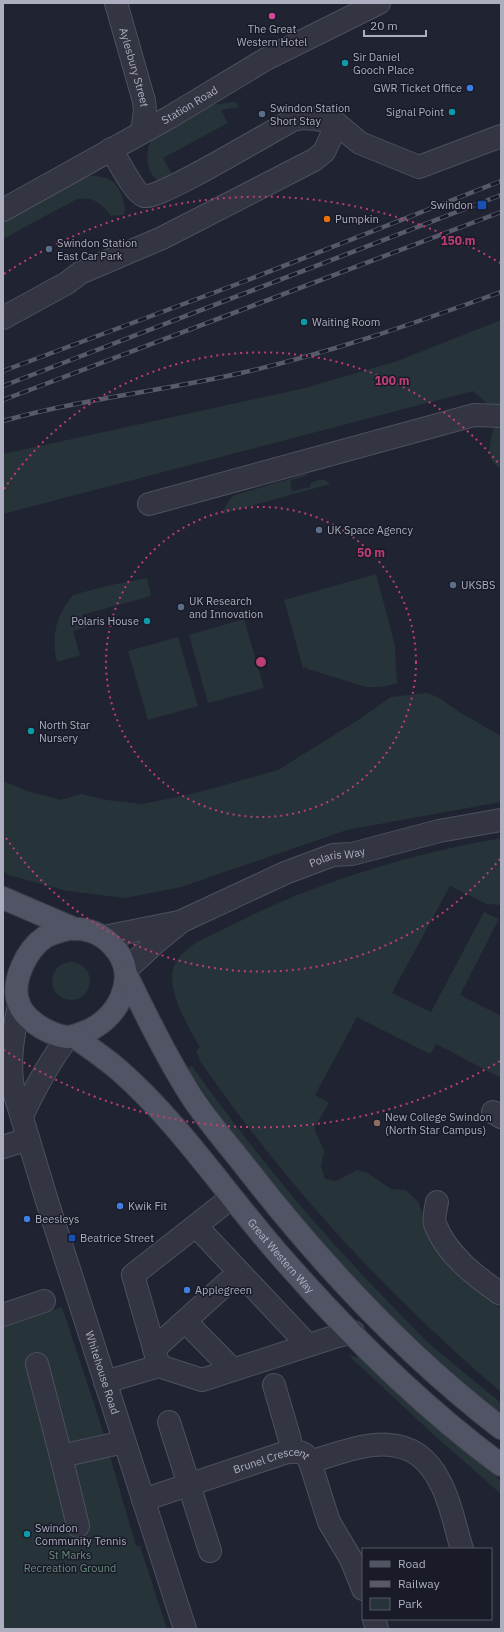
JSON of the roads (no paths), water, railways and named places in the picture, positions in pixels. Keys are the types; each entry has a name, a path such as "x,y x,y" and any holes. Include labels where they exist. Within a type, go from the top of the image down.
{"main road":[{"path":"3,898 75,929"},
{"path":"126,973 121,999 106,1020 97,1027 71,1036 50,1032 40,1027 32,1020 13,994 22,968 32,948 54,932 75,929 87,930 104,936 122,958 126,973 156,1035 189,1092 288,1222 319,1257 398,1337 436,1373 501,1428"},
{"name":"Great Western Way","path":"71,1036 119,1070 136,1086 184,1139 231,1198 318,1297 430,1407 501,1465"}],"street":[{"name":"Aylesbury Street","path":"116,3 144,101 145,111 142,132"},
{"name":"Station Road","path":"3,210 142,132 266,59 373,4"},
{"path":"111,149 137,190 143,196 150,197 171,188 293,120 303,118 317,119 337,124 360,143 414,166 424,167 501,136"},
{"path":"3,318 67,283 80,273 162,238 314,160 324,152 337,124"},
{"path":"149,504 474,415 501,416"},
{"name":"Polaris Way","path":"104,936 182,921 285,874 334,855 352,854 439,831 501,820"},
{"name":"Polaris Way","path":"126,973 155,943 182,921"},
{"name":"Whitehouse Road","path":"13,994 10,1073 28,1139 185,1629"},
{"path":"22,1116 46,1068 71,1036"},
{"path":"3,1147 28,1139"},
{"path":"231,1198 133,1275 156,1358 202,1380 314,1343 353,1332"},
{"path":"437,1202 435,1223 449,1249 482,1281 501,1294"},
{"path":"196,1226 238,1272 314,1343"},
{"path":"105,1382 156,1358 185,1321 238,1272"},
{"path":"3,1315 44,1301"},
{"path":"185,1321 233,1370"},
{"path":"37,1364 78,1526"},
{"path":"274,1385 290,1440 291,1452"},
{"path":"169,1422 210,1551"},
{"path":"61,1456 124,1442"},
{"path":"310,1462 367,1446 391,1444 406,1447 422,1458 440,1482 462,1548"},
{"name":"Brunel Crescent","path":"143,1500 291,1452 303,1453 308,1456 329,1522 351,1559 362,1586"}],"railway":[{"path":"3,371 240,283 501,181"},
{"path":"3,386 501,195"},
{"path":"3,400 501,212"},
{"path":"3,421 32,413 211,379 274,365 372,337 501,292"}],"place":[{"name":"The Great Western Hotel","path":"272,16"},
{"name":"Sir Daniel Gooch Place","path":"345,63"},
{"name":"GWR Ticket Office","path":"470,88"},
{"name":"Signal Point","path":"452,112"},
{"name":"Swindon Station Short Stay","path":"262,114"},
{"name":"Swindon","path":"482,205"},
{"name":"Pumpkin","path":"327,219"},
{"name":"Swindon Station East Car Park","path":"49,249"},
{"name":"Waiting Room","path":"304,322"},
{"name":"UK Space Agency","path":"319,530"},
{"name":"UKSBS","path":"453,585"},
{"name":"UK Research and Innovation","path":"181,607"},
{"name":"Polaris House","path":"147,621"},
{"name":"North Star Nursery","path":"31,731"},
{"name":"New College Swindon (North Star Campus)","path":"377,1123"},
{"name":"Kwik Fit","path":"120,1206"},
{"name":"Beesleys","path":"27,1219"},
{"name":"Beatrice Street","path":"72,1238"},
{"name":"Applegreen","path":"187,1290"},
{"name":"Swindon Community Tennis","path":"27,1534"}],"park label":[{"name":"St Marks Recreation Ground","path":"70,1561"}]}
